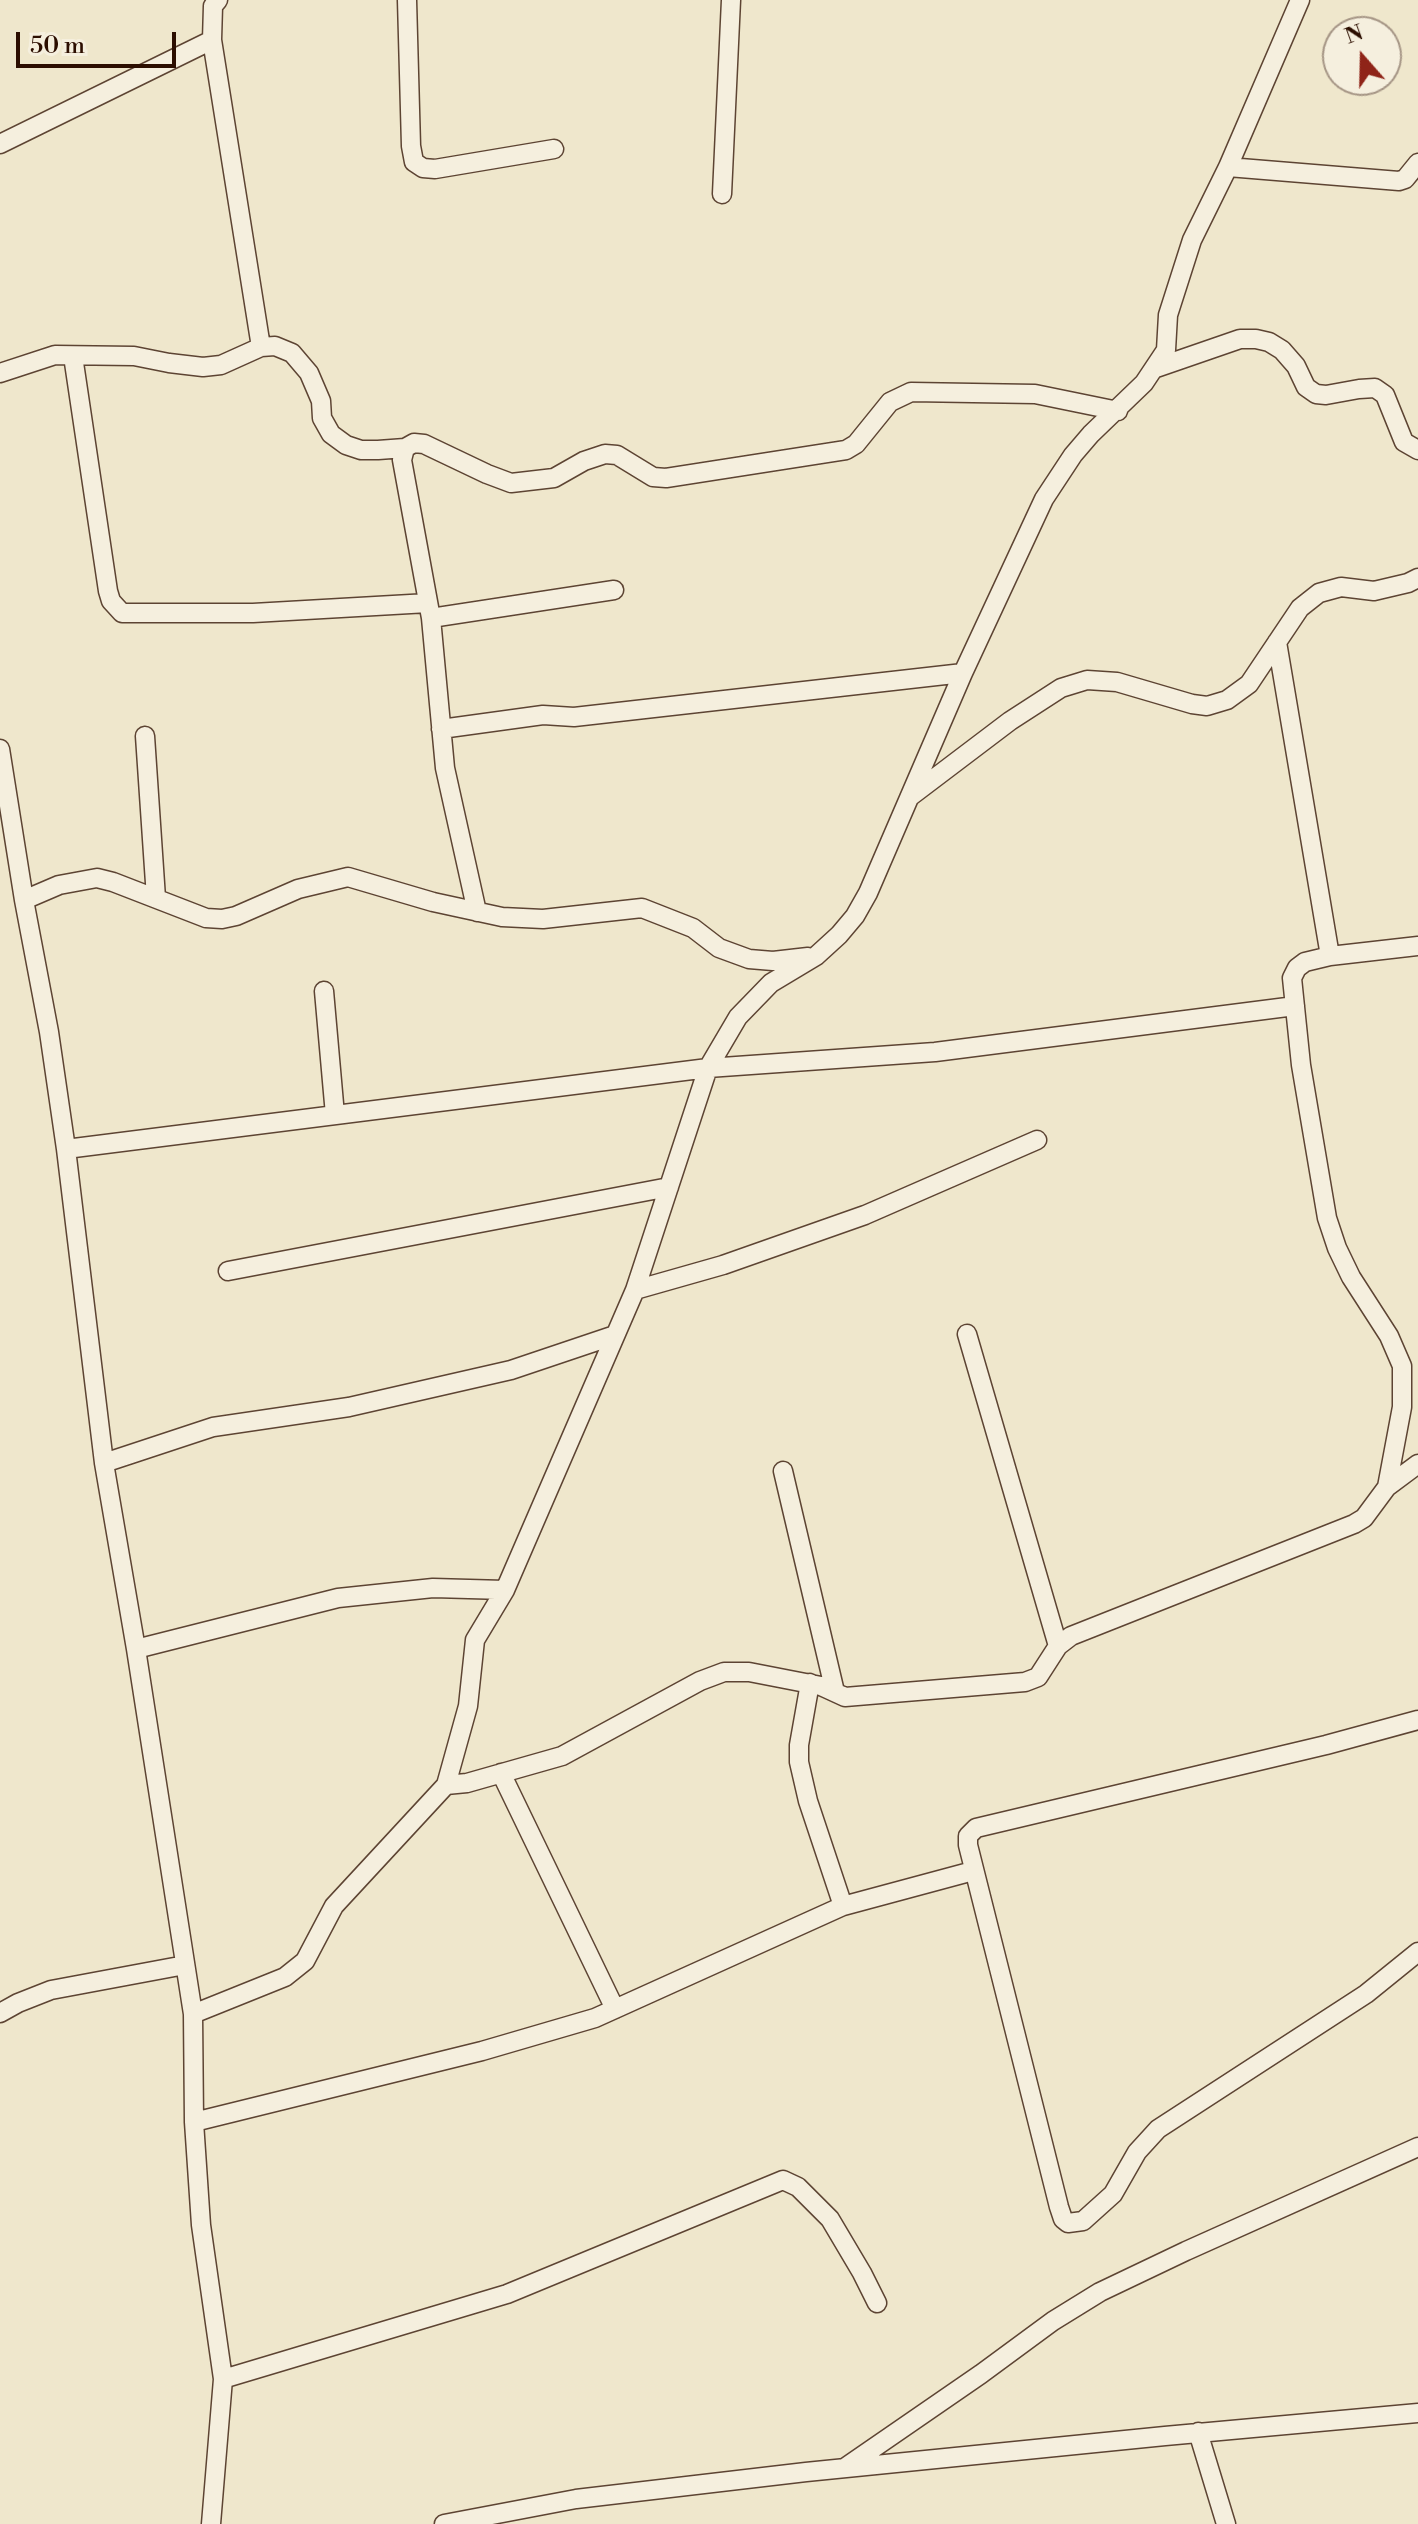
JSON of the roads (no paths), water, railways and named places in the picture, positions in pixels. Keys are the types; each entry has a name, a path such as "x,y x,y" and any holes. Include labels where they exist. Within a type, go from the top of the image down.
{"street":[{"path":"218,0 213,6 212,40 261,347"},
{"path":"407,0 414,162 423,168 435,169 554,149"},
{"path":"722,194 731,0"},
{"path":"193,2014 285,1977 305,1961 334,1906 446,1785 468,1706 475,1640 505,1590 635,1290 708,1068 738,1017 771,983 816,956 839,935 868,893 963,673 1044,499 1073,455 1091,434 1118,411 1156,368 1166,350 1168,315 1192,240 1228,167 1300,0"},
{"path":"0,144 212,40"},
{"path":"1228,167 1399,181 1405,179 1418,163"},
{"path":"1156,368 1240,339 1269,342 1282,350 1296,366 1306,387 1316,394 1375,388 1385,395 1404,442 1418,450"},
{"path":"0,373 55,355 134,356 203,367 221,365 261,347 275,346 292,353 309,373 321,401 322,418 331,434 346,445 361,450 424,444 511,483 554,478 584,461 605,454 617,455 653,477 666,478 846,450 856,444 890,402 911,392 1035,394 1118,411"},
{"path":"73,356 108,591 111,601 122,613 430,610 614,590"},
{"path":"405,448 402,460 430,610 445,768 477,912"},
{"path":"909,798 1010,721 1061,688 1087,680 1117,682 1192,704 1207,706 1227,700 1249,684 1300,608 1319,593 1341,587 1374,591 1418,578"},
{"path":"1277,642 1330,956"},
{"path":"441,729 543,715 574,717 963,673"},
{"path":"145,736 156,898"},
{"path":"0,749 49,1032 104,1463 193,2014 194,2122 201,2225 223,2379 211,2524"},
{"path":"24,900 59,885 97,878 206,918 222,919 298,889 348,877 433,902 502,917 543,919 642,908 693,928 719,948 749,959 773,961 816,956"},
{"path":"1387,1487 1402,1407 1402,1366 1389,1336 1351,1277 1327,1218 1301,1065 1292,978 1297,968 1305,962 1330,956 1418,946"},
{"path":"324,991 335,1115"},
{"path":"66,1149 708,1068 935,1052 1295,1006"},
{"path":"635,1290 723,1265 865,1215 1037,1140"},
{"path":"228,1271 669,1187"},
{"path":"967,1334 1058,1646"},
{"path":"104,1463 213,1427 349,1407 511,1370 615,1335"},
{"path":"446,1785 467,1783 562,1756 700,1681 724,1672 749,1672 810,1683 845,1697 1025,1682 1038,1677 1058,1646 1071,1636 1354,1524 1364,1518 1387,1487 1418,1464"},
{"path":"783,1471 835,1692"},
{"path":"136,1649 338,1598 433,1588 505,1590"},
{"path":"810,1683 799,1762 808,1801 843,1906"},
{"path":"1418,1720 1326,1745 976,1828 968,1836 973,1871 1059,2207 1068,2223 1083,2221 1113,2194 1137,2152 1158,2129 1366,1994 1418,1952"},
{"path":"501,1773 615,2009"},
{"path":"194,2122 482,2051 595,2018 843,1906 973,1871"},
{"path":"0,2013 51,1990 185,1965"},
{"path":"844,2469 1053,2321 1100,2292 1418,2147"},
{"path":"223,2379 507,2294 783,2180 798,2187 830,2219 877,2303"},
{"path":"444,2524 576,2499 1198,2432 1418,2413"},
{"path":"1198,2432 1226,2524"}]}
